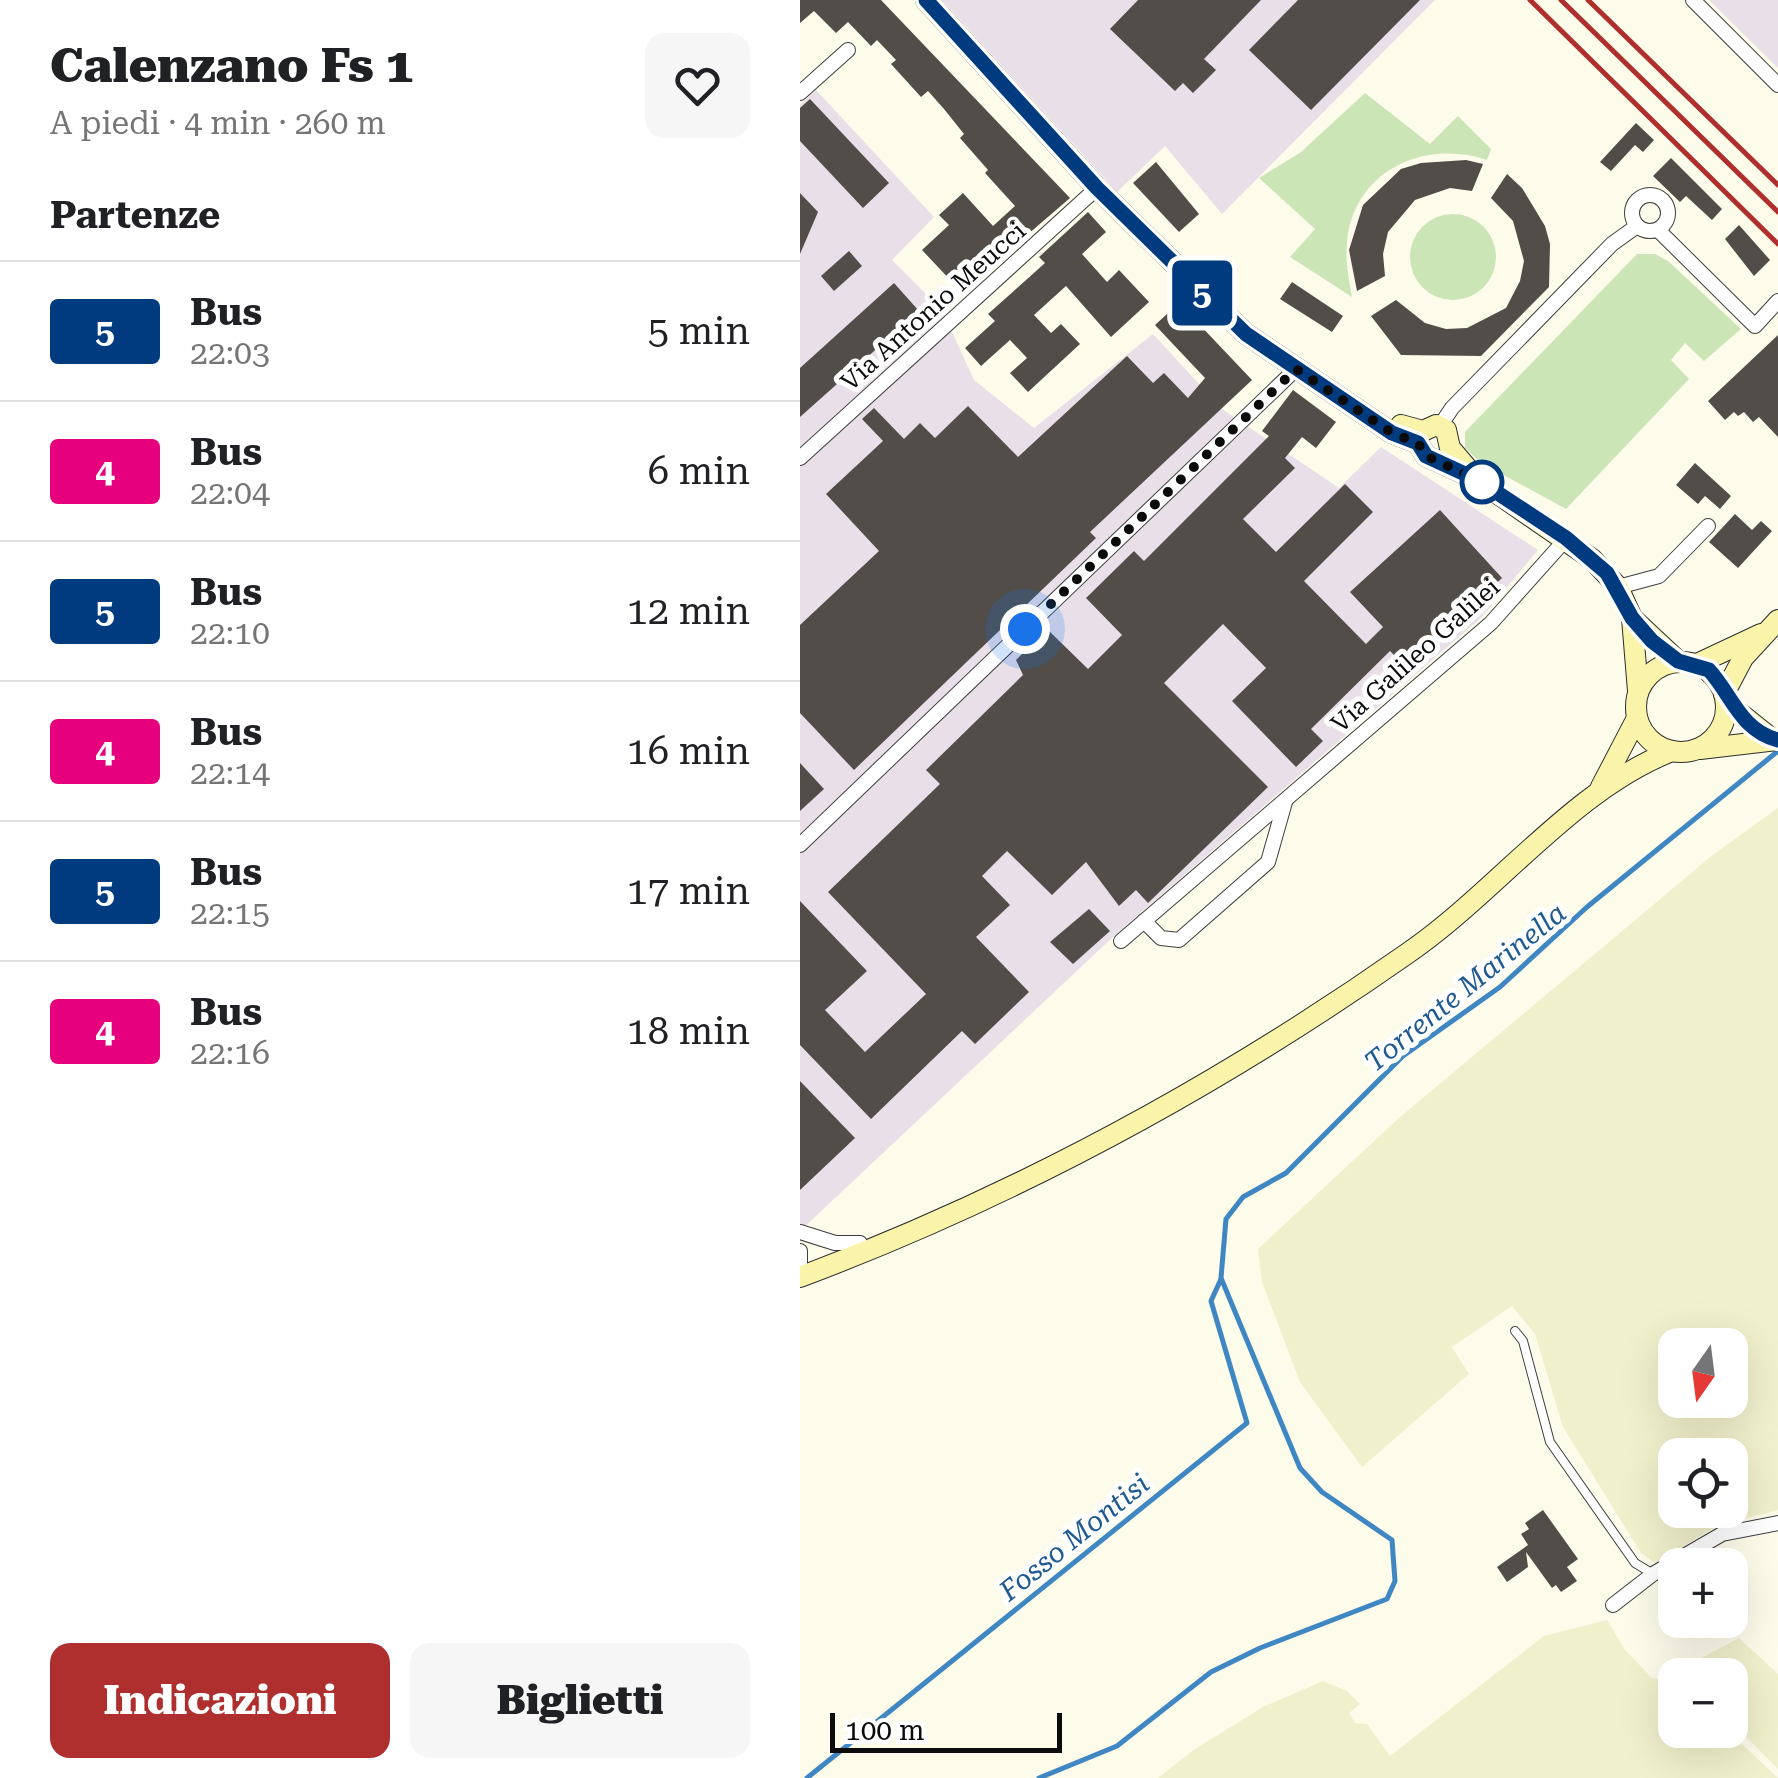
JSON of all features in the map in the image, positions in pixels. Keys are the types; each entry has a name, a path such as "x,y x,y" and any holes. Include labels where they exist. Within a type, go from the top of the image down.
{"main road":[{"path":"926,0 1097,188 1246,334 1392,433 1450,435 1443,454"},
{"path":"1427,433 1422,452 1443,454 1566,538 1618,588 1632,618 1637,718 1598,792"},
{"path":"1632,618 1687,662 1709,670 1725,698 1775,739"},
{"path":"1638,691 1649,673 1687,662 1770,627"},
{"path":"800,1266 880,1246 1106,1139 1225,1072 1409,953 1473,904 1598,792 1718,732 1725,698 1770,627"},
{"path":"1637,718 1654,743 1683,751 1775,739"},
{"path":"800,1266 924,1224"}],"street":[{"path":"1693,0 1778,86"},
{"path":"800,93 848,50"},
{"name":"Via Antonio Meucci","path":"800,458 1097,188"},
{"path":"1636,226 1631,215 1634,203 1643,195 1656,195 1665,202 1668,214 1658,230"},
{"path":"1636,226 1658,230 1755,326 1778,301"},
{"path":"1427,433 1636,226"},
{"path":"800,844 1296,369"},
{"path":"1618,588 1659,576 1708,526"},
{"name":"Via Galileo Galilei","path":"1122,941 1491,623 1566,538"},
{"path":"1144,921 1161,938 1178,940 1268,862 1287,797"},
{"path":"1249,830 1262,831 1273,842"},
{"path":"800,1232 835,1243 860,1243"},
{"path":"1614,1605 1653,1574 1722,1534 1778,1523"}],"lane":[{"path":"1515,1330 1523,1341 1550,1442 1635,1562 1653,1574"}],"shaded area":[{"path":"942,0 1435,0 1222,214 1165,146 1117,192"},
{"path":"1709,0 1778,0 1778,68"},
{"path":"816,90 934,217 892,260 942,310 974,380 1034,428 1153,334 1222,409 1339,488 1381,447 1538,550 1482,617 1115,935 800,1231 800,105"}],"green space":[{"path":"1365,93 1430,144 1458,116 1491,149 1487,160 1440,154 1417,158 1378,179 1352,217 1347,249 1352,297 1290,257 1315,229 1259,178 1301,152"},
{"path":"1453,214 1477,221 1489,233 1496,257 1489,281 1477,293 1453,300 1429,293 1417,281 1410,257 1417,233 1429,221"},
{"path":"1637,254 1655,254 1668,261 1741,329 1704,361 1685,343 1671,360 1689,379 1566,509 1480,462 1465,448 1465,432"},
{"path":"1778,808 1778,1510 1748,1518 1748,1438 1658,1438 1658,1528 1714,1528 1680,1548 1658,1548 1655,1563 1641,1553 1563,1427 1535,1334 1512,1306 1452,1347 1469,1374 1362,1467 1300,1382 1262,1282 1258,1249 1399,1118 1714,854"},
{"path":"1607,1620 1625,1650 1652,1678 1658,1679 1658,1748 1746,1748 1778,1778 1158,1778 1192,1751 1263,1707 1323,1681 1347,1691 1360,1704 1349,1713 1355,1723 1367,1724 1390,1756 1544,1636"},
{"path":"1739,1638 1778,1674 1778,1769 1748,1739 1748,1658 1702,1658"}],"building":[{"path":"800,0 881,0 1070,198 1012,248 1007,243 994,256 989,251 954,284 922,250 949,225 939,215 963,193 993,226 1015,206 985,173 988,170 960,138 964,134 944,109 928,91 921,97 891,64 896,60 877,40 871,46 848,22 836,33 814,11 800,23"},
{"path":"1138,0 1261,0 1204,59 1216,70 1193,93 1183,83 1175,91 1110,29"},
{"path":"1298,0 1420,0 1311,110 1249,50"},
{"path":"810,99 889,183 863,208 800,141 800,108"},
{"path":"1636,123 1654,140 1643,152 1635,145 1611,171 1600,162"},
{"path":"1671,158 1722,209 1712,220 1686,196 1680,202 1653,176"},
{"path":"1466,160 1483,164 1472,191 1450,188 1415,200 1388,232 1383,254 1385,276 1357,291 1349,250 1363,205 1401,169 1421,163"},
{"path":"1156,162 1199,214 1179,232 1133,183"},
{"path":"1507,174 1522,188 1545,226 1550,244 1549,287 1481,356 1401,355 1371,316 1396,300 1425,323 1446,329 1467,328 1506,308 1520,281 1524,261 1513,221 1491,198"},
{"path":"800,193 818,212 800,254"},
{"path":"1088,212 1106,232 1082,254 1107,282 1119,270 1149,302 1111,337 1066,286 1034,315 1051,333 1061,324 1080,344 1028,392 1010,373 1027,358 1010,340 981,366 965,348 995,321 988,314 1045,263 1039,257"},
{"path":"1739,225 1770,260 1754,276 1725,239"},
{"path":"849,251 862,266 834,291 821,276"},
{"path":"1292,282 1343,316 1332,332 1280,299"},
{"path":"894,283 919,311 800,417 800,368"},
{"path":"1179,303 1252,380 1090,532 1096,538 854,770 800,713 800,625 879,551 826,494 883,441 862,419 874,408 904,439 920,423 935,438 968,406 1018,457 1127,356 1153,383 1164,373 1188,398 1205,378 1155,325"},
{"path":"1778,335 1778,437 1759,417 1753,422 1744,412 1738,416 1734,412 1725,420 1708,401"},
{"path":"1293,390 1336,422 1316,448 1302,437 1285,458 1295,468 1243,519 1276,552 1345,484 1373,512 1304,581 1366,644 1383,627 1350,592 1440,510 1502,578 1406,667 1390,651 1311,729 1323,741 1296,767 1232,701 1266,668 1223,624 1164,683 1268,787 1148,903 1136,890 1119,906 1086,862 1052,895 1007,851 982,876 1010,905 976,937 1029,992 975,1044 962,1031 871,1119 800,1045 800,901 867,971 825,1010 865,1052 926,994 828,892 940,784 926,770 1023,675 1016,660 1047,629 1088,669 1122,635 1086,598 1134,551 1144,561 1269,436 1262,431"},
{"path":"1695,463 1731,496 1720,509 1705,496 1698,504 1676,485"},
{"path":"1735,514 1752,530 1761,521 1772,531 1738,568 1709,542"},
{"path":"800,763 824,789 800,811"},
{"path":"1089,909 1110,931 1073,964 1050,942"},
{"path":"800,1081 855,1138 800,1190"},
{"path":"1543,1510 1578,1559 1567,1567 1577,1581 1561,1592 1556,1585 1552,1588 1526,1552 1528,1567 1507,1582 1497,1567 1528,1545 1521,1534 1529,1529 1525,1523"}],"waterway":[{"name":"Fosso Montisi","path":"1039,1778 1117,1746 1211,1672 1260,1648 1387,1599 1395,1581 1392,1540 1322,1492 1300,1468 1221,1278 1226,1219 1243,1197 1286,1173 1403,1056 1500,987 1587,907 1778,751"},
{"name":"Fosso Montisi","path":"807,1778 1247,1423 1211,1301 1221,1279"}],"railway":[{"path":"1530,0 1778,244"},
{"path":"1561,0 1778,212"},
{"path":"1588,0 1778,185"}],"bus line":[{"name":"5","path":"926,0 1097,188 1246,334 1392,433 1418,443 1426,456 1478,480 1566,538 1607,573 1632,618 1652,641 1678,661 1709,670 1726,702 1750,725 1778,740"}],"route":[{"path":"1025,629 1296,369 1375,418 1392,433 1418,443 1426,456 1482,482"}],"water label":[{"name":"Torrente Marinella","path":"1465,987"}]}
